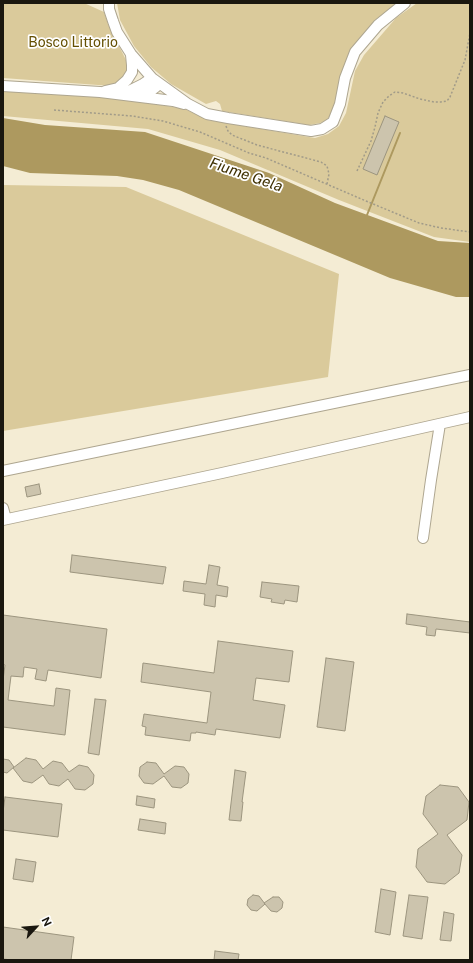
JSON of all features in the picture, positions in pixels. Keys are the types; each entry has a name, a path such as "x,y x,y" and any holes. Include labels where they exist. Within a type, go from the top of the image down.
{"street":[{"path":"109,3 109,8 117,32 131,54 155,80 188,104 208,114 311,131 322,129 333,122 340,104 344,78 355,52 378,25 405,3"},
{"path":"100,92 118,88 127,80 132,72 131,54"},
{"path":"3,86 122,92 129,91 155,80"},
{"path":"136,96 156,87 155,80"},
{"path":"100,92 188,104"},
{"path":"3,472 470,375"},
{"path":"3,508 5,519 222,473 470,417"},
{"path":"423,538 440,424"}],"path":[{"path":"357,171 370,141 378,113 383,102 389,96 396,92 434,102 447,101 465,60 470,33"},
{"path":"54,110 132,116 163,121 200,132 249,153 266,158 419,223 470,232"},
{"path":"228,118 226,125 228,131 232,135 257,145 321,162 327,166 329,174 327,184"}],"green space":[{"name":"Bosco Littorio","path":"3,3 84,3 104,12 108,24 129,66 127,74 115,86 3,78"},
{"path":"117,3 397,3 375,20 348,56 340,79 334,109 327,120 309,125 222,111 220,104 216,101 206,104 171,84 151,67 134,46 120,20"},
{"path":"417,3 470,3 470,242 434,237 339,200 220,150 148,129 3,116 3,91 120,98 185,109 208,120 315,138 328,134 339,126 346,113 355,71 364,55 396,18"},
{"path":"3,185 126,187 339,274 328,377 3,431"}],"water":[{"name":"Fiume Gela","path":"3,118 45,125 145,132 269,173 335,203 438,241 470,243 470,297 456,297 390,278 179,190 143,180 117,176 30,173 3,166"}],"building":[{"path":"385,116 399,122 377,175 363,169"},
{"path":"39,484 41,494 27,497 25,487"},
{"path":"72,555 166,567 163,584 70,572"},
{"path":"209,565 220,567 217,585 228,587 227,597 216,595 215,607 204,605 205,594 183,591 184,581 206,584"},
{"path":"262,582 299,586 297,602 285,600 284,604 271,602 272,599 260,597"},
{"path":"407,614 470,622 470,633 436,629 435,636 426,635 427,627 406,624"},
{"path":"3,615 107,629 101,678 48,670 46,681 35,679 37,669 24,667 23,677 11,676 8,700 54,706 56,688 70,690 65,735 3,727 3,680 5,665 3,664"},
{"path":"218,641 293,651 289,682 256,678 253,700 285,705 280,738 216,729 215,735 196,732 191,733 190,741 145,735 146,727 142,726 144,714 207,723 211,692 141,682 143,663 214,673"},
{"path":"326,658 354,662 345,731 317,727"},
{"path":"95,699 106,700 99,755 88,753"},
{"path":"26,758 36,760 43,769 53,761 62,763 69,772 79,765 88,767 94,775 93,784 85,790 75,789 68,779 59,786 49,784 43,775 32,783 23,781 13,768"},
{"path":"3,759 9,760 14,767 7,773 3,772"},
{"path":"147,762 156,763 164,774 175,766 184,767 189,774 188,783 181,788 172,787 164,776 153,784 144,783 139,776 140,767"},
{"path":"235,770 246,772 241,821 229,820"},
{"path":"440,785 458,787 469,802 467,820 447,835 462,855 459,873 445,884 427,882 416,867 418,849 438,834 423,814 426,796"},
{"path":"137,796 155,799 154,808 136,805"},
{"path":"5,797 62,804 58,837 3,830"},
{"path":"140,819 166,823 165,834 138,830"},
{"path":"16,859 36,862 33,882 13,879"},
{"path":"381,889 396,892 390,935 375,932"},
{"path":"253,895 259,896 265,904 257,911 251,910 247,905 248,899"},
{"path":"409,895 428,897 422,939 403,936"},
{"path":"273,897 279,897 283,902 282,908 277,912 271,911 264,903"},
{"path":"444,912 454,914 451,941 440,940"},
{"path":"3,927 74,937 71,960 3,959"},
{"path":"215,951 239,954 238,960 214,960"}],"waterway":[{"path":"367,215 400,133"}]}
